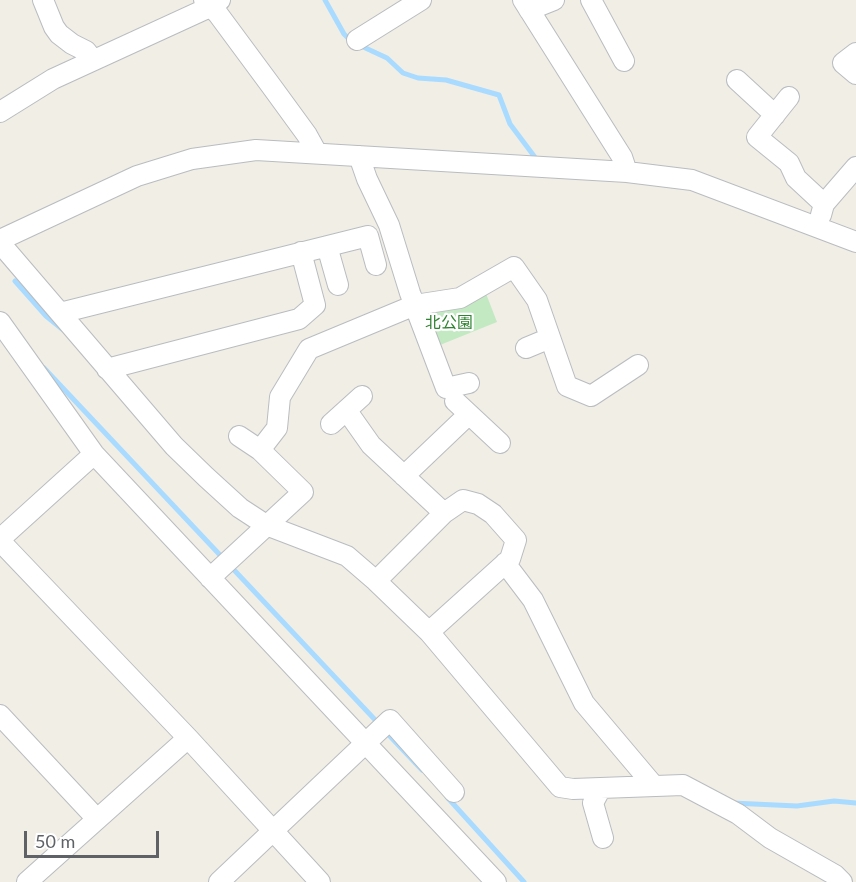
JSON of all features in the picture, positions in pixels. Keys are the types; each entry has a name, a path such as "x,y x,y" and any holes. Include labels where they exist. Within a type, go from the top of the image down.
{"street":[{"path":"43,0 59,34 86,51 93,60"},
{"path":"357,40 421,0"},
{"path":"554,0 526,5 622,157 627,172"},
{"path":"591,0 624,61"},
{"path":"3,105 211,2 307,135 317,153"},
{"path":"856,53 843,63 856,74"},
{"path":"737,80 775,115"},
{"path":"789,97 757,137 789,163 796,178 824,204"},
{"path":"842,882 835,875 770,838 738,814 683,784 573,789 560,786 429,632 376,581 347,556 266,525 240,508 174,446 0,242 137,176 192,159 256,150 627,172 692,180 856,242"},
{"path":"359,156 389,225 410,293 446,388 469,383"},
{"path":"818,226 824,204 856,167"},
{"path":"60,313 368,236 376,265"},
{"path":"327,246 338,285"},
{"path":"107,369 299,319 315,305 301,252"},
{"path":"260,450 277,428 280,397 309,349 415,305 460,298 514,267 537,300 567,386 591,396 638,365"},
{"path":"0,322 94,454 496,882"},
{"path":"526,348 550,338"},
{"path":"331,424 362,396"},
{"path":"404,476 461,408 500,443"},
{"path":"347,411 371,445 444,513"},
{"path":"210,578 303,492 260,450 239,436"},
{"path":"94,454 0,540 188,738 320,882"},
{"path":"376,581 444,513 463,500 478,504 493,514 516,540 510,559 429,632"},
{"path":"505,563 533,600 584,703 654,786"},
{"path":"0,716 98,819"},
{"path":"219,882 390,720 454,792"},
{"path":"27,882 188,738"},
{"path":"601,788 593,803 603,838"}],"green space":[{"name":"北公園","path":"485,291 497,322 440,345 424,310"}],"waterway":[{"path":"325,0 344,34 351,41"},
{"path":"359,45 387,58 403,73 418,78 446,80 499,95 510,124 537,160"},
{"path":"15,281 46,316 62,329"},
{"path":"44,368 379,724"},
{"path":"385,731 422,770"},
{"path":"447,797 524,882"},
{"path":"732,803 797,806 834,801 856,803"}]}
